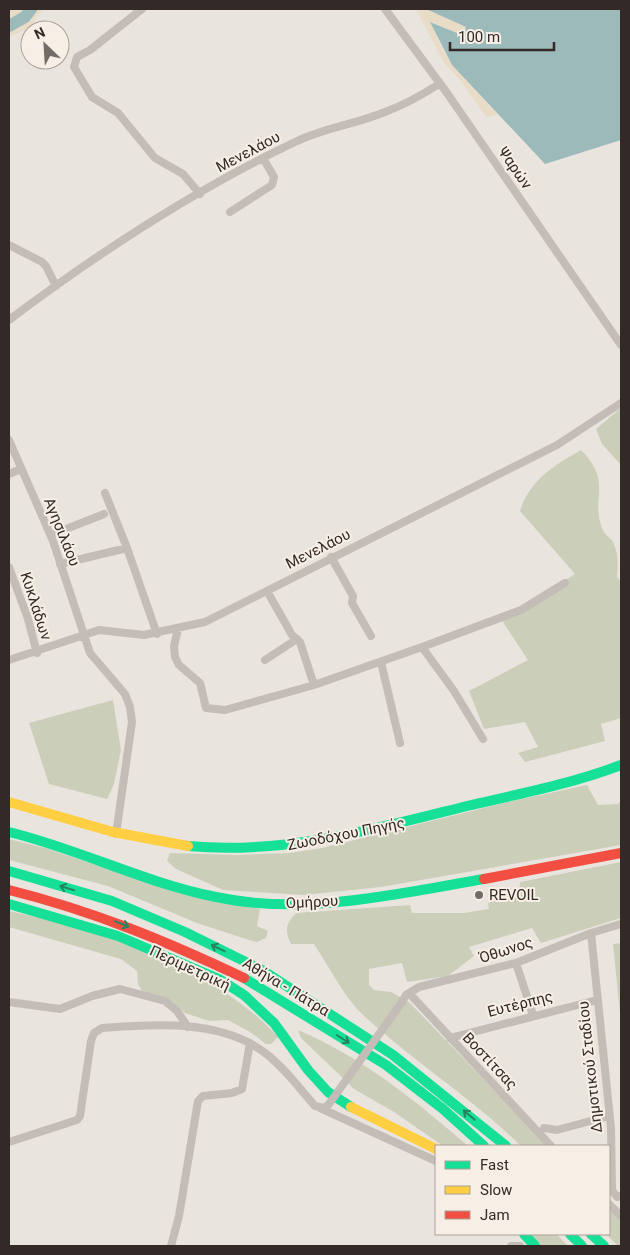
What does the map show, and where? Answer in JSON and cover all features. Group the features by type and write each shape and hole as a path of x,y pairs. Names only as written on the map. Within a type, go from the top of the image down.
{"main road":[{"name":"Ζωοδόχου Πηγής","path":"9,802 116,834 179,846 207,848 280,847 309,844 368,832 462,807 575,782 621,765"},
{"name":"Ομήρου","path":"9,832 43,840 215,897 283,904 323,903 413,891 621,853"},
{"name":"Αθήνα - Πάτρα","path":"9,871 112,901 185,932 262,970 393,1055 505,1145"},
{"name":"Αθήνα - Πάτρα","path":"9,890 62,903 107,918 176,946 255,983 386,1065 443,1109 483,1145"},
{"name":"Περιμετρική","path":"9,904 52,915 118,936 219,979 244,995 263,1012 283,1034 308,1070 328,1092 356,1110 435,1149"},
{"path":"525,1235 535,1246"},
{"path":"571,1235 582,1246"},
{"path":"593,1235 604,1246"}],"street":[{"path":"142,9 90,50 77,57 74,67 92,97 118,113 155,158 183,174 200,194"},
{"name":"Ψαρών","path":"385,9 621,345"},
{"name":"Μενελάου","path":"9,320 122,240 263,158 297,141 353,121 383,113 412,101 439,84"},
{"path":"230,212 272,185 274,177 263,158"},
{"path":"11,246 46,266 56,286"},
{"name":"Μενελάου","path":"9,660 37,653 91,632 104,630 134,635 157,634 204,622 557,445 621,403"},
{"name":"Αγησιλάου","path":"9,440 51,535 92,656 122,690 130,708 132,722 116,834"},
{"path":"9,474 21,469"},
{"path":"105,493 127,548 157,634"},
{"path":"51,535 104,514"},
{"path":"60,564 127,548"},
{"path":"331,557 353,596 352,603 371,636"},
{"name":"Κυκλάδων","path":"9,567 28,619 37,653"},
{"path":"178,629 174,649 175,658 179,665 200,683 206,708 225,710 314,685 422,647 521,610 565,583"},
{"path":"267,591 292,635 300,642 314,685"},
{"path":"266,660 297,639"},
{"path":"422,647 454,691 483,739"},
{"path":"381,662 400,743"},
{"name":"Όθωνος","path":"409,993 427,985 516,963 592,933 621,924"},
{"name":"Δημοτικού Σταδίου","path":"592,933 609,1116 612,1190 619,1197"},
{"path":"516,963 533,1015"},
{"path":"9,1002 60,1009 92,996 120,989 165,1001 178,1011 188,1027"},
{"path":"320,1108 329,1104 409,993"},
{"name":"Βοστίτσας","path":"409,993 551,1145"},
{"name":"Ευτέρπης","path":"450,1038 597,1000"},
{"path":"9,1142 77,1120 80,1116 91,1041 94,1033 102,1028 188,1027 219,1031 250,1043 272,1058 315,1106 435,1161"},
{"path":"171,1246 179,1216 198,1101 203,1096 232,1093 242,1089 250,1043"},
{"path":"544,1128 557,1130 609,1116"},
{"path":"610,1205 621,1216"},
{"path":"511,1246 520,1246"}],"green space":[{"path":"621,408 621,465 602,444 596,429"},
{"path":"581,450 591,462 596,472 599,482 599,519 604,532 615,546 617,555 617,577 621,582 621,718 601,724 605,741 525,762 518,753 538,747 525,722 484,729 469,691 528,660 499,616 533,601 575,574 520,511 524,500 536,482 552,468"},
{"path":"113,700 121,750 114,784 107,799 49,784 29,723"},
{"path":"587,785 598,805 618,804 621,801 621,845 381,887 304,895 223,890 176,869 167,861 170,853 237,855 290,853 322,848 508,802"},
{"path":"9,839 45,848 165,888 260,909 257,926 268,931 266,938 257,942 249,940 197,923 108,886 9,860"},
{"path":"621,862 621,918 541,943 532,928 469,947 474,956 448,976 407,982 402,963 369,969 369,985 374,990 391,992 409,1002 547,1145 520,1145 483,1112 383,1033 356,1008 343,991 314,944 291,944 287,928 296,913 410,905 412,913 464,913 489,909 488,903 519,892 520,882"},
{"path":"9,911 79,929 154,955 223,991 253,1013 278,1037 271,1044 266,1044 250,1032 228,1020 209,1021 185,1013 172,1002 142,991 138,984 137,971 121,959 9,927"},
{"path":"621,943 621,1024 613,944"},
{"path":"298,1030 344,1053 388,1081 467,1145 442,1145 394,1112 354,1089 301,1038"},
{"path":"610,1209 621,1220 621,1246 618,1246 607,1235 610,1235"},
{"path":"530,1235 557,1235 568,1246 541,1246"}],"sand":[{"path":"9,9 43,9 35,20 20,20 20,32 9,37"},
{"path":"416,9 426,9 466,27 462,35 431,22 441,47 452,65 498,115 486,117 460,80 444,63"}],"water":[{"path":"426,9 621,9 621,140 545,164 452,65 430,22 462,35 466,27"}],"waterway":[{"path":"9,26 25,17 31,9"}],"traffic: fast":[{"path":"188,846 259,847 329,838 545,788 621,765"},
{"path":"9,832 61,847 138,875 190,891 249,902 317,904 350,901 484,879"},
{"path":"9,871 112,901 185,932 262,970 393,1055 505,1145"},
{"path":"9,904 118,936 219,979 244,995 274,1023 308,1070 328,1092 351,1107"},
{"path":"244,978 386,1065 443,1109 483,1145"},
{"path":"525,1235 535,1246"},
{"path":"571,1235 582,1246"},
{"path":"592,1235 604,1246"}],"traffic: slow":[{"path":"9,802 113,832 188,846"},
{"path":"351,1107 435,1149"}],"traffic: jam":[{"path":"484,879 621,853"},
{"path":"9,890 100,917 244,978"}],"place":[{"name":"REVOIL","path":"479,895"}]}
